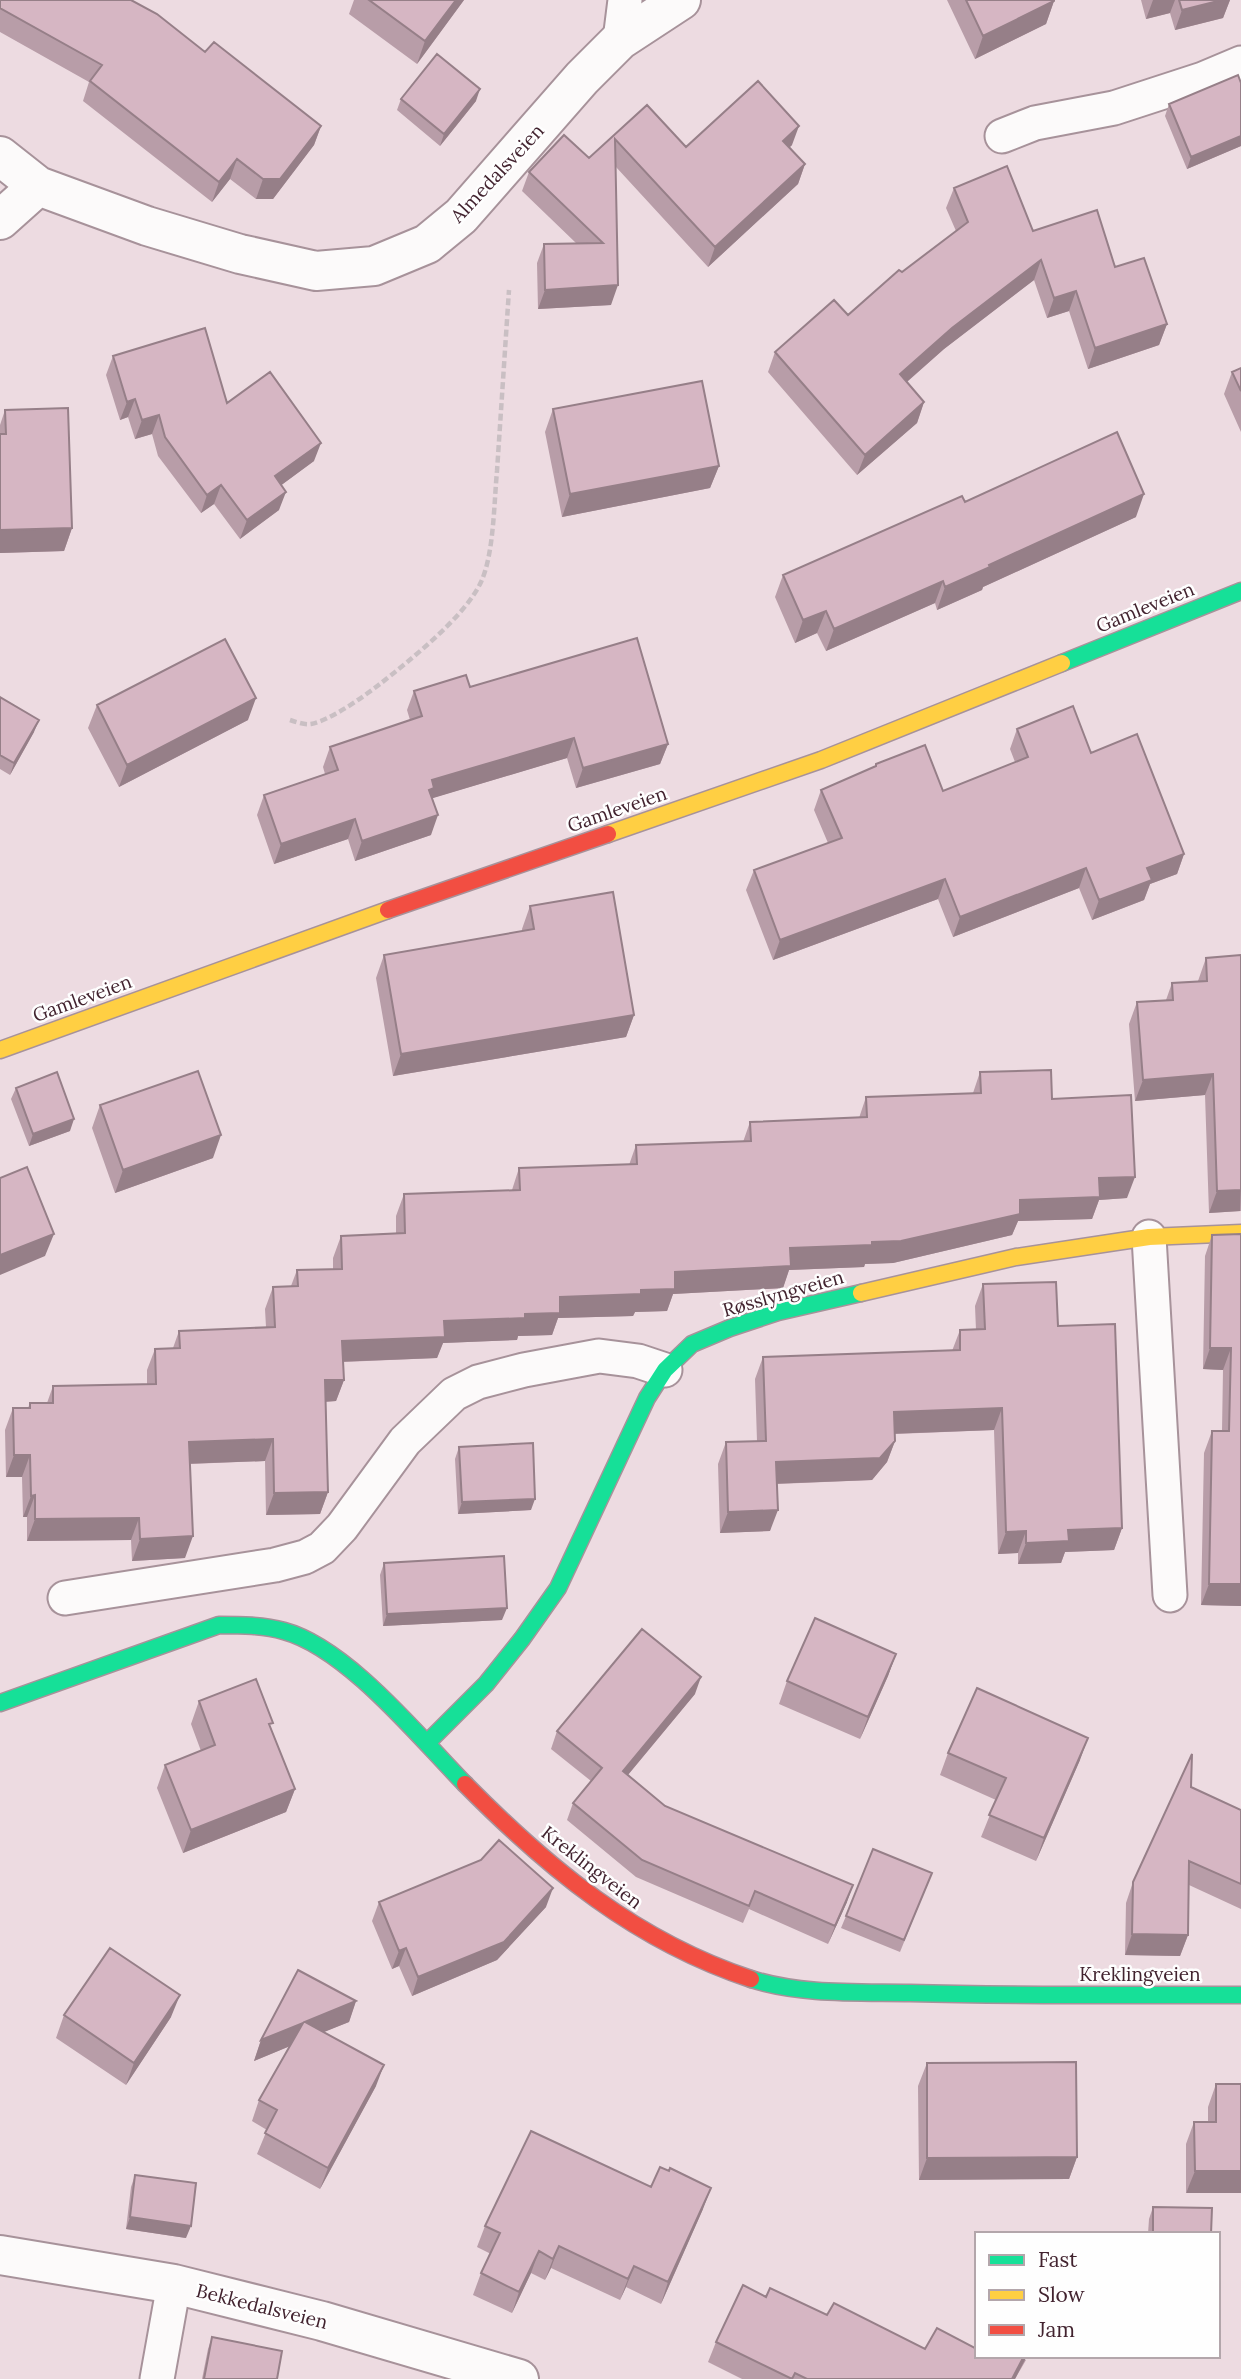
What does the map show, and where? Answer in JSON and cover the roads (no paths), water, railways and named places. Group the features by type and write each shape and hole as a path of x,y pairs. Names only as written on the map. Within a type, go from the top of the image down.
{"street":[{"name":"Almedalsveien","path":"0,156 38,186 147,226 240,254 316,271 374,266 427,244 461,216 582,78 620,40 681,0"},
{"path":"0,220 38,186"},
{"name":"Gamleveien","path":"0,1050 327,931 821,760 1241,590"},
{"name":"Røsslyngveien","path":"427,1743 486,1684 558,1588 632,1427 665,1370 692,1344 778,1312 1016,1257 1149,1237 1241,1233"},
{"name":"Kreklingveien","path":"0,1703 219,1625 252,1625 285,1631 320,1647 360,1677 483,1802 548,1863 613,1913 662,1942 717,1968 764,1983 821,1992 1241,1995"},
{"name":"Bekkedalsveien","path":"0,2255 174,2284 322,2321 519,2379"}],"lane":[{"path":"620,40 625,0"},
{"path":"1002,136 1035,123 1114,108 1241,64"},
{"path":"1149,1237 1170,1595"},
{"path":"65,1598 275,1565 304,1557 322,1548 342,1527 405,1441 454,1394 478,1382 599,1356 638,1362 665,1370"},
{"path":"157,2379 174,2284"}]}
